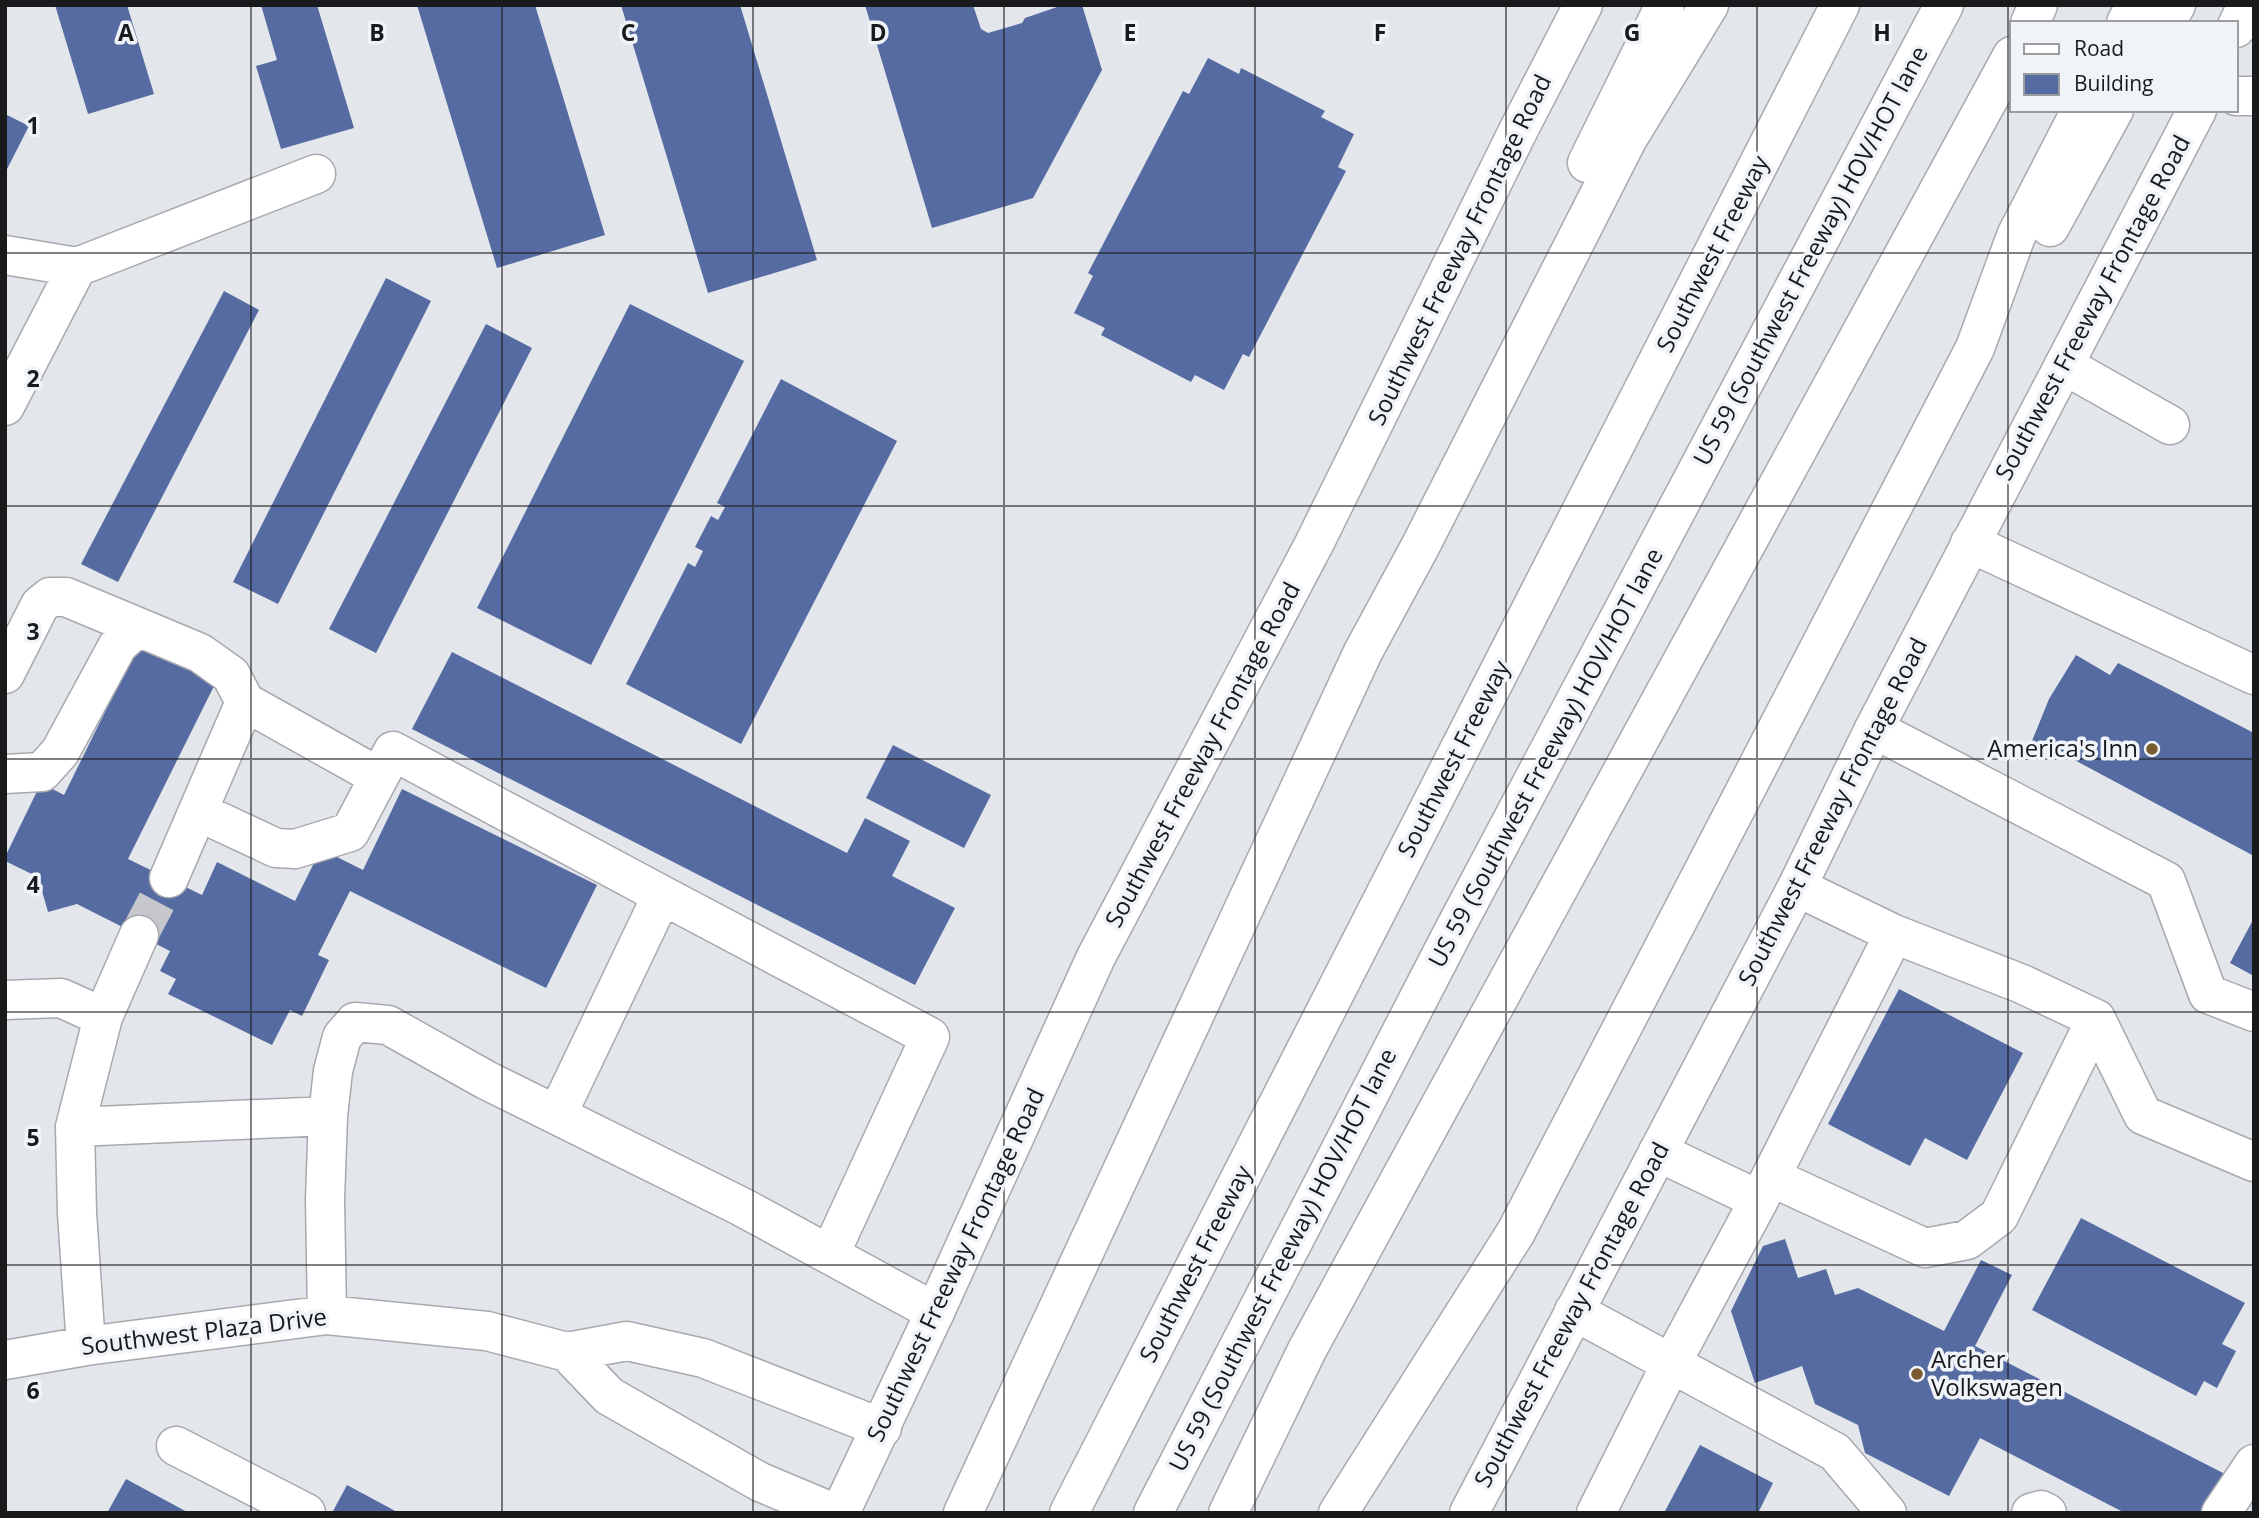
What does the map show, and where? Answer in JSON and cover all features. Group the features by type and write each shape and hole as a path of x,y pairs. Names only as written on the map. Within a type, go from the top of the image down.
{"main road":[{"name":"Southwest Freeway Frontage Road","path":"840,1513 882,1428 1096,957 1314,544 1583,5"},
{"path":"1363,652 1402,537 1665,5"},
{"path":"963,1513 1363,652 1422,545 1628,138 1709,5"},
{"name":"Southwest Freeway","path":"1069,1513 1840,5"},
{"name":"US 59 (Southwest Freeway) HOV/HOT lane","path":"1153,1513 1460,919 1944,5"},
{"path":"2031,21 2038,5"},
{"path":"2127,21 2135,5"},
{"path":"2166,21 2176,5"},
{"path":"2238,24 2247,5"},
{"path":"1228,1513 1307,1350 2010,60"},
{"path":"1979,338 2017,236 2080,112"},
{"path":"1338,1513 1516,1232 1979,338 2041,243 2113,112"},
{"name":"Southwest Freeway Frontage Road","path":"1469,1513 1797,887 1874,729 2196,112"},
{"path":"5,255 77,267 316,174"},
{"path":"5,406 77,267"},
{"path":"2064,365 2170,425"},
{"path":"1970,543 2254,675"},
{"path":"5,674 40,605 50,597 66,597 200,653 231,675 246,702 379,777"},
{"path":"5,774 42,772 60,752 118,645 138,627"},
{"path":"169,878 246,702"},
{"path":"1874,729 2166,881 2208,993 2254,1012"},
{"path":"199,812 276,848 295,849 350,832 393,751 930,1037 830,1254"},
{"path":"1797,887 1894,934 2022,984 2096,1019 2143,1115 2254,1162"},
{"path":"557,1115 662,895"},
{"path":"1596,1513 1894,934"},
{"path":"86,1346 77,1213 75,1127 103,1017 139,935"},
{"path":"5,1000 61,998 103,1017"},
{"path":"1657,1152 1765,1188 1925,1248 1968,1240 1999,1216 2096,1019"},
{"path":"327,1315 325,1199 328,1116 333,1071 342,1037 355,1022 388,1026 557,1115 742,1207 935,1311"},
{"path":"75,1127 328,1116"},
{"path":"2213,1145 2254,1132"},
{"path":"1574,1311 1835,1452 1887,1513"},
{"name":"Southwest Plaza Drive","path":"5,1360 86,1346 327,1315 486,1331 567,1352 627,1341 703,1358 882,1428"},
{"path":"567,1352 609,1396 760,1482 834,1513"},
{"path":"176,1446 306,1513"},
{"path":"2221,1513 2254,1464"},
{"path":"2031,1513 2041,1510 2047,1513"},
{"path":"2247,1513 2254,1511"}],"building":[{"path":"55,5 127,5 154,94 88,114"},
{"path":"261,5 317,5 354,128 281,149 256,66 277,60"},
{"path":"417,5 535,5 605,235 497,268"},
{"path":"621,5 740,5 817,260 708,293"},
{"path":"865,5 973,5 981,29 988,33 1022,23 1025,18 1063,5 1082,5 1102,70 1033,198 932,228"},
{"path":"1208,58 1239,74 1241,68 1325,111 1321,117 1354,134 1338,167 1346,171 1249,357 1243,354 1224,390 1195,375 1191,382 1101,335 1105,328 1074,313 1093,276 1088,273 1183,91 1189,94"},
{"path":"5,114 29,126 5,173"},
{"path":"386,278 431,301 278,604 233,582"},
{"path":"224,291 259,310 118,582 81,564"},
{"path":"630,304 744,361 591,665 477,608"},
{"path":"486,324 532,348 376,653 329,629"},
{"path":"781,379 897,441 741,744 626,684 688,563 695,567 703,551 695,547 711,516 718,520 725,507 717,503"},
{"path":"138,645 216,682 128,859 202,895 217,862 295,901 321,849 363,870 402,789 597,885 546,988 350,891 318,955 329,960 302,1016 290,1010 272,1045 168,994 176,979 160,971 170,951 77,904 48,912 38,877 5,861 5,857 41,783 64,795"},
{"path":"452,652 847,853 865,818 910,841 892,876 955,908 915,985 412,729"},
{"name":"America's Inn","path":"2076,655 2110,675 2118,663 2254,733 2254,856 2067,756 2032,741 2049,699"},
{"path":"893,745 991,795 964,848 866,798"},
{"path":"2254,918 2254,976 2230,963"},
{"path":"1899,989 2023,1053 1967,1160 1925,1138 1910,1166 1828,1124"},
{"path":"2081,1218 2245,1303 2222,1344 2236,1351 2217,1388 2204,1381 2196,1396 2032,1310"},
{"name":"Archer Volkswagen","path":"1785,1239 1798,1278 1826,1269 1835,1295 1858,1288 1944,1331 1981,1260 2012,1275 1975,1346 2225,1474 2205,1513 2125,1513 1980,1438 1949,1496 1865,1453 1858,1425 1815,1404 1802,1366 1755,1383 1731,1311 1763,1246"},
{"path":"1700,1445 1773,1483 1758,1513 1664,1513"},
{"path":"126,1479 189,1513 107,1513"},
{"path":"347,1485 399,1513 332,1513"}],"tunnel":[{"path":"139,935 169,878"}],"place":[{"name":"America's Inn","path":"2152,749"},
{"name":"Archer Volkswagen","path":"1917,1374"}]}
